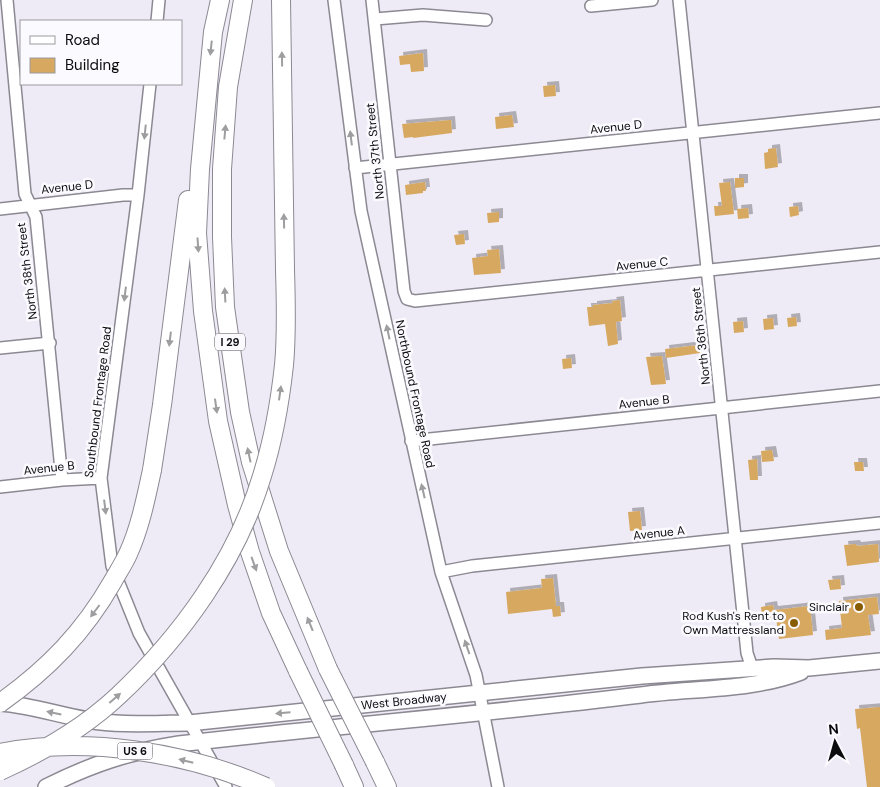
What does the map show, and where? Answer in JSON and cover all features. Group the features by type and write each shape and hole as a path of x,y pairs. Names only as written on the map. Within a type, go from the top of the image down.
{"highway":[{"name":"I 29","path":"220,0 213,32 204,119 197,233 203,311 218,421 228,470 250,552 272,613 354,787"},
{"name":"I 29","path":"243,0 228,87 222,169 225,307 240,412 251,462 279,551 328,670 387,787"},
{"path":"0,771 41,750 74,729 117,697 163,650 214,581 239,536 262,477 276,420 284,364 285,270 281,0"},
{"path":"0,703 24,687 64,650 99,606 128,555 144,508 152,470 194,147 204,119"},
{"name":"US 6","path":"0,754 55,747 96,747 142,751 185,760 266,787"}],"main road":[{"name":"West Broadway","path":"0,703 16,704 89,720 131,724 189,723 600,680 752,668 809,668 880,661"},
{"name":"West Broadway","path":"46,787 107,760 143,749 200,741 483,713 746,684 783,678 809,668"}],"street":[{"name":"North 38th Street","path":"7,0 25,194 36,217 50,343 62,480"},
{"path":"157,20 159,0"},
{"name":"Northbound Frontage Road","path":"334,0 361,211 441,572 476,675 498,787"},
{"name":"North 37th Street","path":"372,0 389,166 404,291 407,299"},
{"path":"591,6 652,0"},
{"name":"North 36th Street","path":"679,0 745,630 752,668"},
{"path":"375,19 423,15 486,20"},
{"name":"Southbound Frontage Road","path":"150,85 138,195 101,478 112,566 139,633 226,787"},
{"name":"Avenue D","path":"355,168 389,166 880,113"},
{"name":"Avenue D","path":"0,209 138,195"},
{"name":"Avenue C","path":"407,299 415,301 880,252"},
{"path":"0,348 50,343"},
{"name":"Avenue B","path":"411,441 880,391"},
{"name":"Avenue B","path":"0,487 101,478"},
{"name":"Avenue A","path":"441,572 472,566 880,523"}],"building":[{"path":"423,53 424,71 411,72 410,64 400,65 399,56"},
{"path":"555,85 556,96 544,97 543,86"},
{"path":"512,115 514,127 496,129 495,117"},
{"path":"451,120 452,133 404,138 402,124"},
{"path":"776,148 778,167 765,169 764,153 768,152 768,149"},
{"path":"735,178 744,178 744,187 735,188"},
{"path":"425,182 426,191 406,195 405,185"},
{"path":"730,182 734,214 715,216 714,206 722,206 719,183"},
{"path":"798,206 799,215 790,217 789,207"},
{"path":"748,208 749,218 738,219 737,209"},
{"path":"499,212 499,222 488,223 487,213"},
{"path":"464,234 465,244 456,245 454,235"},
{"path":"499,249 501,273 474,275 472,258 488,256 487,250"},
{"path":"620,300 622,321 616,322 618,344 608,346 605,324 589,326 587,307"},
{"path":"796,317 797,326 788,327 787,318"},
{"path":"773,318 774,329 764,330 763,319"},
{"path":"743,321 744,332 734,333 733,322"},
{"path":"699,345 700,353 666,358 665,349"},
{"path":"662,356 666,384 651,385 646,357"},
{"path":"571,358 572,368 563,369 562,359"},
{"path":"772,450 774,461 762,462 761,451"},
{"path":"757,459 758,480 750,480 748,460"},
{"path":"854,462 863,462 864,471 855,471"},
{"path":"640,511 642,530 630,531 628,512"},
{"path":"856,544 857,546 878,544 879,562 847,566 844,545"},
{"path":"553,578 556,606 560,606 561,616 553,617 552,609 508,614 506,592 542,588 541,579"},
{"path":"840,579 841,589 830,590 828,580"},
{"path":"877,597 879,614 868,615 871,635 826,640 825,630 842,628 839,601"},
{"name":"Rod Kush's Rent to Own Mattressland","path":"773,605 774,610 810,606 813,635 779,639 776,618 762,620 761,607"},
{"path":"880,707 880,787 867,787 860,728 857,729 855,709"}],"place":[{"name":"Sinclair","path":"859,607"},
{"name":"Rod Kush's Rent to Own Mattressland","path":"794,623"}]}
